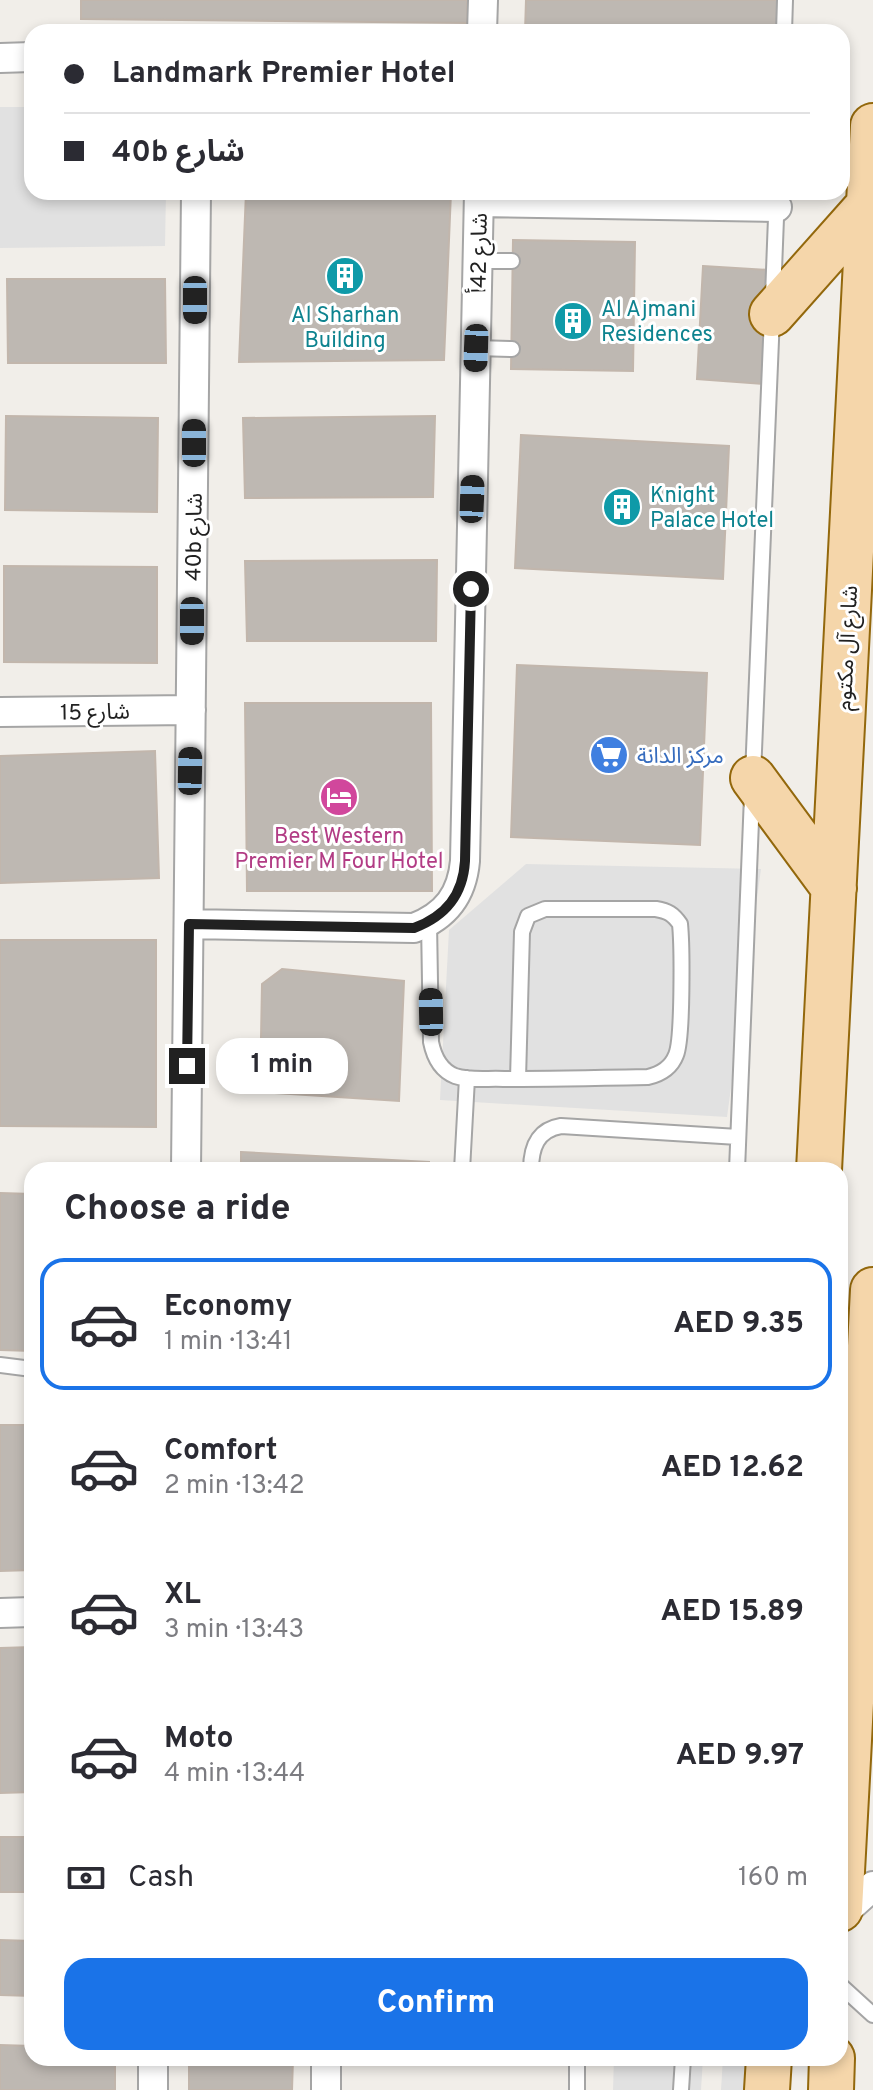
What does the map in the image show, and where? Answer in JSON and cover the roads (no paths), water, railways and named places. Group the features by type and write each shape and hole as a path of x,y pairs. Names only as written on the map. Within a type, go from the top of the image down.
{"main road":[{"name":"شارع آل مكتوم","path":"819,1162 873,126"},
{"path":"772,314 868,206"},
{"path":"753,778 834,888"},
{"path":"848,1701 850,1584 873,1290"},
{"path":"767,2090 768,2066"},
{"path":"831,2090 832,2066"}],"street":[{"path":"482,24 483,0"},
{"path":"0,58 24,57"},
{"name":"40b شارع","path":"186,1162 196,200"},
{"name":"شارع 42أ","path":"429,922 454,899 464,875 479,200"},
{"name":"شارع 15","path":"0,712 191,710"},
{"path":"189,924 397,929 414,928 429,922"},
{"path":"0,1613 24,1612"},
{"path":"848,1762 865,1793 873,1801"},
{"path":"848,1909 873,1886"},
{"path":"153,2066 153,2090"},
{"path":"326,2066 326,2090"}],"lane":[{"path":"784,24 785,0"},
{"path":"737,1162 777,200"},
{"path":"478,261 512,261"},
{"path":"476,348 512,349"},
{"path":"429,922 431,1042 434,1056 442,1068 453,1075 518,1079 648,1077 670,1067 679,1044 680,924 674,915 656,909 545,909 528,916 522,932 518,1079"},
{"path":"462,1162 467,1078"},
{"path":"532,1162 537,1139 552,1128 561,1126 738,1137"},
{"path":"0,1365 24,1368"},
{"path":"848,1992 873,2015"},
{"path":"577,2066 577,2090"},
{"path":"681,2090 682,2066"}],"place":[{"name":"Al Sharhan Building","path":"345,276"},
{"name":"Al Ajmani Residences","path":"573,321"},
{"name":"Knight Palace Hotel","path":"622,507"},
{"name":"مركز الدانة","path":"609,755"},
{"name":"Best Western Premier M Four Hotel","path":"339,797"}]}
